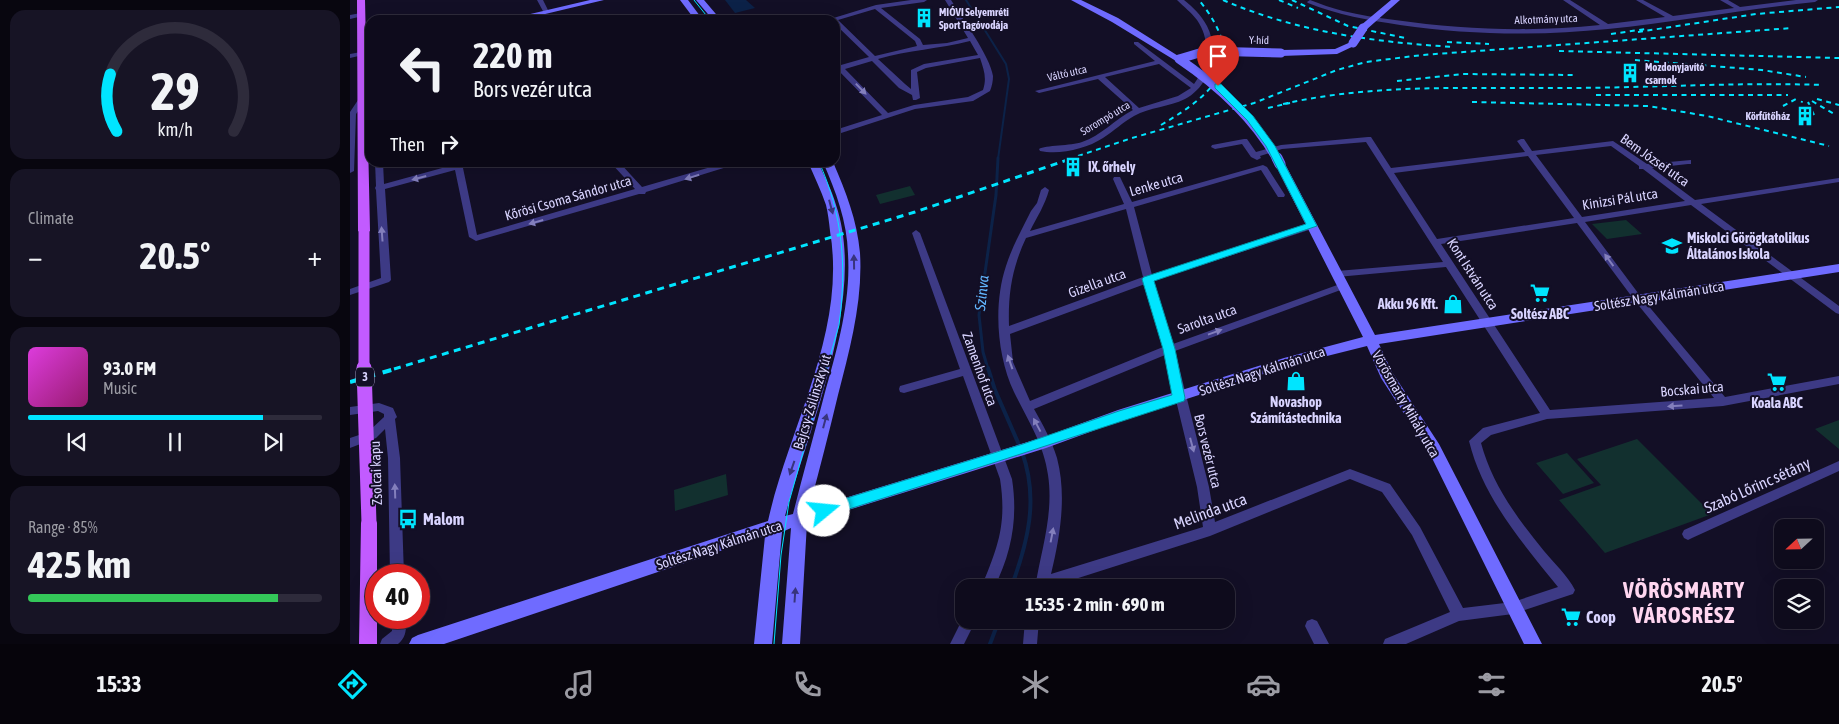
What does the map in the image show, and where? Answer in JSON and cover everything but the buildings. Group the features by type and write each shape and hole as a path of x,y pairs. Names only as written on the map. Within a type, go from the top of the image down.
{"main road":[{"name":"3","path":"361,0 365,42"},
{"name":"3","path":"365,53 362,66 365,89"},
{"name":"Zsolcai kapu","path":"365,164 364,357 369,523 368,644"}],"street":[{"path":"540,0 546,12"},
{"path":"532,15 599,0"},
{"path":"684,0 695,15"},
{"path":"700,0 714,15"},
{"path":"840,18 876,7 924,0"},
{"path":"840,131 919,106 978,96 986,91 989,83 989,74 982,56 948,0"},
{"path":"1075,0 1115,20 1179,59"},
{"path":"1091,0 1115,20"},
{"path":"1136,42 1195,88 1204,74 1209,53 1209,39 1203,25 1180,0"},
{"path":"1372,19 1396,0"},
{"path":"1566,0 1608,27"},
{"path":"1639,0 1671,18"},
{"path":"1723,0 1737,8"},
{"name":"Alkotmány utca","path":"1310,2 1330,11 1372,19 1441,29 1497,31 1608,27 1783,1 1815,0"},
{"path":"876,7 918,40 921,46"},
{"path":"350,17 361,14"},
{"name":"Y-híd","path":"1179,59 1206,51 1280,53 1341,50 1353,43 1372,19"},
{"path":"840,26 902,86 915,94"},
{"path":"840,66 921,46 947,45 971,38"},
{"path":"350,56 365,49"},
{"path":"919,106 912,75 917,69 982,56"},
{"name":"Vörösmarty Mihály utca","path":"1179,59 1218,86 1238,105 1262,133 1337,274 1386,374 1434,448 1513,608 1533,644"},
{"name":"Váltó utca","path":"1039,91 1160,62"},
{"path":"840,68 886,116"},
{"name":"Váltó utca","path":"1100,77 1138,111"},
{"name":"Sorompó utca","path":"1043,149 1059,150 1089,143 1138,111 1182,97 1195,88"},
{"path":"350,171 352,114 365,98"},
{"name":"Kont István utca","path":"1254,155 1281,147 1368,139 1547,415"},
{"path":"1215,147 1244,141 1281,195"},
{"path":"1521,141 1638,299 1723,402"},
{"name":"Bem József utca","path":"1389,171 1613,144 1642,168 1839,311"},
{"path":"1642,168 1688,162"},
{"path":"350,292 386,280 379,167"},
{"path":"379,188 459,167"},
{"name":"Kőrösi Csoma Sándor utca","path":"459,167 473,237 476,238 642,192 723,167"},
{"path":"619,167 642,192"},
{"name":"Bajcsy-Zsilinszky út","path":"763,644 775,526 826,358 838,291 838,238 832,209 815,167"},
{"name":"Bajcsy-Zsilinszky út","path":"791,644 799,519 844,347 853,292 854,254 850,223 842,194 830,167"},
{"name":"Lenke utca","path":"1024,236 1263,167"},
{"name":"Bors vezér utca","path":"1117,179 1129,205 1169,349 1179,398 1206,504 1210,530"},
{"name":"Kinizsi Pál utca","path":"1436,242 1839,180"},
{"path":"1042,579 1053,529 1056,485 1006,351 1005,305 1009,268 1035,211 1041,204 1044,190"},
{"name":"Gizella utca","path":"1006,331 1148,279 1312,226"},
{"name":"Zamenhof utca","path":"916,233 966,371 1005,455 1010,514 1002,553 990,579"},
{"path":"1337,274 1450,264"},
{"name":"Soltész Nagy Kálmán utca","path":"418,644 775,526 1041,444 1123,414 1179,398 1289,361 1369,340 1839,268"},
{"name":"Sarolta utca","path":"1028,407 1169,349 1343,286"},
{"path":"904,389 966,371"},
{"name":"Bocskai utca","path":"1513,608 1568,590 1499,499 1478,460 1476,441 1486,431 1547,415 1723,402 1839,380"},
{"path":"350,411 379,407 389,411 391,417 372,435 350,443"},
{"name":"Zsolcai kapu","path":"391,417 397,564"},
{"name":"Szabó Lőrinc sétány","path":"1688,534 1839,466"},
{"name":"Melinda utca","path":"1059,579 1210,530 1350,474 1386,488 1416,531 1459,615"},
{"path":"1390,644 1459,615 1513,608"},
{"path":"1312,626 1322,644"},
{"path":"388,644 399,634 399,629"},
{"path":"957,644 964,629"},
{"path":"1030,644 1031,629"}],"green space":[{"path":"910,186 915,195 880,204 876,195"},
{"path":"1626,220 1642,234 1607,239 1592,224"},
{"path":"1839,420 1839,449 1815,429"},
{"path":"1637,439 1712,514 1605,553 1559,500 1601,485 1577,459"},
{"path":"1567,453 1594,483 1563,494 1536,463"},
{"path":"726,474 728,495 675,511 674,490"}],"water":[{"path":"725,0 746,0 755,8 735,13"}],"waterway":[{"name":"Szinva","path":"966,0 1006,64 1009,79 998,159"},
{"name":"Szinva","path":"988,369 983,352 979,315 996,195 998,158"},
{"name":"Szinva","path":"988,368 995,390 1020,447"},
{"name":"Szinva","path":"1014,579 1022,554 1029,520 1030,487 1022,452"},
{"name":"Szinva","path":"990,644 996,629"}],"tram line":[{"path":"694,0 706,15"},
{"path":"774,644 781,555 789,502 839,325 843,283 841,242 833,202 821,167"}],"railway":[{"path":"1161,125 1198,100 1211,87 1220,73 1224,57 1222,40 1214,21 1199,0"},
{"path":"1223,0 1279,20 1336,34 1454,47"},
{"path":"1279,0 1298,8"},
{"path":"1292,0 1348,26 1405,38"},
{"path":"1638,32 1756,14 1839,7"},
{"path":"1069,159 1132,138 1254,103 1337,70 1366,62 1422,55 1792,28"},
{"path":"1611,34 1646,29"},
{"path":"1447,42 1489,44"},
{"path":"1559,51 1839,58"},
{"path":"1635,60 1762,70 1806,77"},
{"path":"1397,81 1463,74 1575,75"},
{"path":"1283,104 1318,97 1387,90 1758,84 1823,85"},
{"path":"1596,95 1788,95"},
{"path":"1783,106 1796,99"},
{"path":"1817,99 1839,105"},
{"path":"1800,112 1802,101"},
{"path":"1812,101 1836,115"},
{"path":"1472,102 1648,106 1707,116 1829,146"},
{"path":"1808,102 1814,115"},
{"path":"1268,108 1290,103"},
{"path":"394,369 915,212 1073,158"},
{"path":"350,382 398,368"}],"place":[{"name":"MIÓVI Selyemréti Sport Tagóvodája","path":"924,18"},
{"name":"Mozdonyjavító csarnok","path":"1630,73"},
{"name":"Körfűtőház","path":"1805,116"},
{"name":"IX. őrhely","path":"1073,167"},
{"name":"Miskolci Görögkatolikus Általános Iskola","path":"1672,246"},
{"name":"Soltész ABC","path":"1540,293"},
{"name":"Akku 96 Kft.","path":"1453,304"},
{"name":"Novashop Számítástechnika","path":"1296,381"},
{"name":"Koala ABC","path":"1777,382"},
{"name":"Malom","path":"408,519"},
{"name":"Coop","path":"1571,617"}],"district":[{"name":"VÖRÖSMARTY VÁROSRÉSZ","path":"1684,602"}],"route":[{"path":"824,511 1046,442 1123,414 1179,398 1169,349 1148,279 1312,226 1271,146 1250,118 1218,86"}]}
